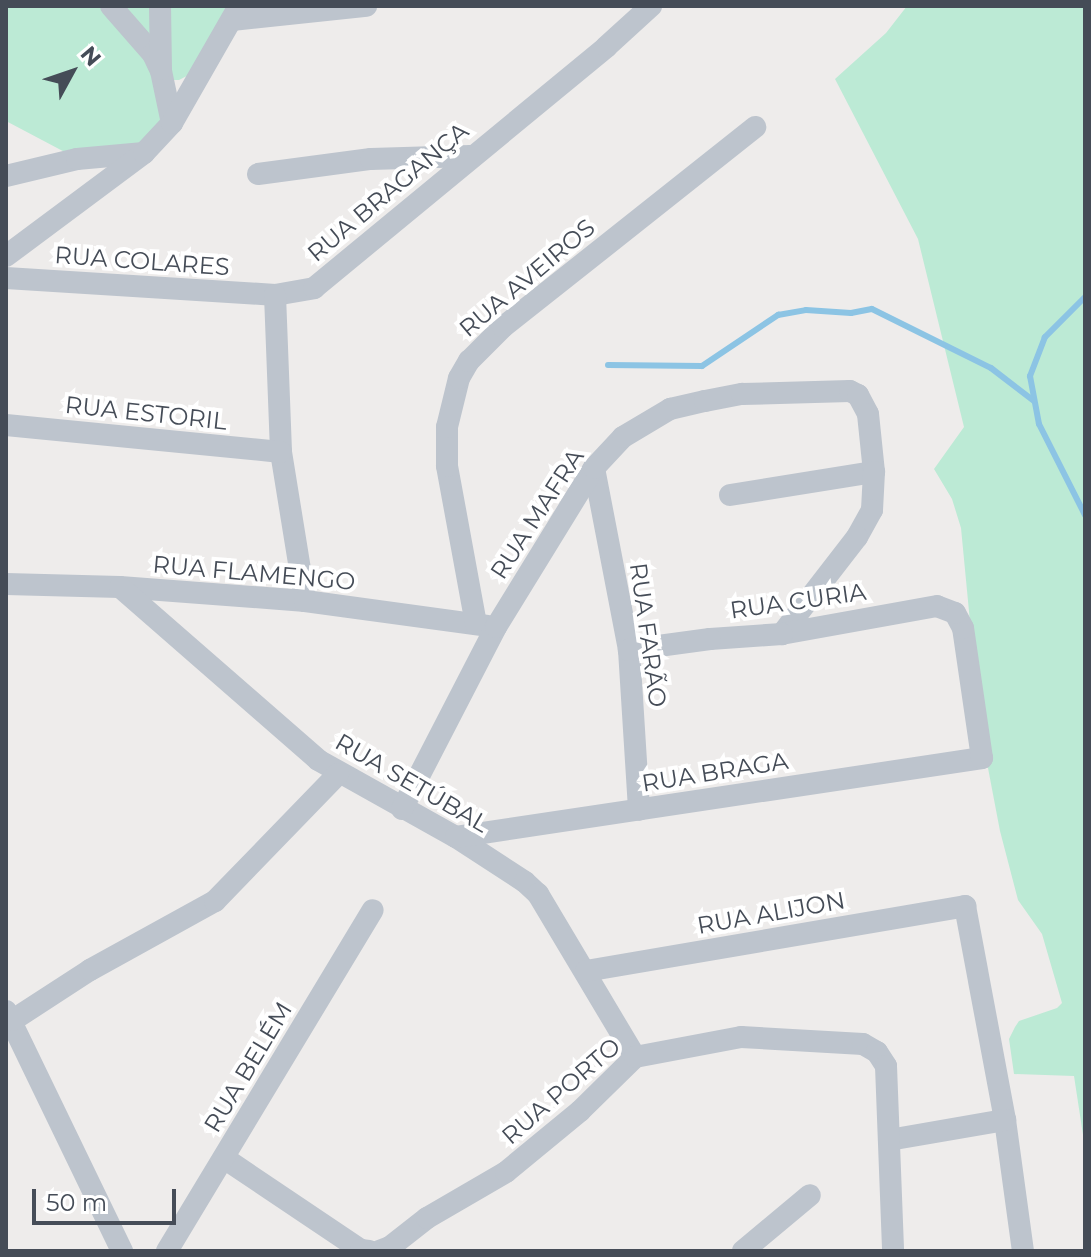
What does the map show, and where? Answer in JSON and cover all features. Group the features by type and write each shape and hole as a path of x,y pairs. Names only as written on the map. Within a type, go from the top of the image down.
{"street":[{"path":"111,6 157,62"},
{"path":"145,6 172,123"},
{"path":"157,62 160,6"},
{"path":"6,256 144,153 172,123 235,13 366,6"},
{"name":"RUA BRAGANÇA","path":"275,295 301,293 331,276 651,6"},
{"name":"RUA AVEIROS","path":"486,626 447,466 447,427 459,378 469,361 503,327 755,127"},
{"path":"6,176 77,159 144,153"},
{"path":"258,174 371,159 470,156"},
{"name":"RUA COLARES","path":"6,278 275,295"},
{"path":"275,295 281,452 305,601"},
{"name":"RUA MAFRA","path":"486,626 594,468 623,437 670,409 742,394 836,389 858,395 868,414 874,472"},
{"name":"RUA ESTORIL","path":"6,425 281,452"},
{"name":"RUA FARÃO","path":"594,468 629,650 639,810"},
{"path":"730,495 874,472 872,510 857,537 782,634"},
{"name":"RUA FLAMENGO","path":"6,584 120,587 305,601 486,626"},
{"name":"RUA SETÚBAL","path":"120,587 338,774 456,837 525,882 538,894 635,1057"},
{"name":"RUA CURIA","path":"629,650 710,639 782,634 937,606 955,613 963,628 982,758"},
{"path":"402,809 486,626"},
{"name":"RUA BRAGA","path":"456,837 982,758"},
{"path":"122,1251 10,1015 215,901 338,774"},
{"name":"RUA ALIJON","path":"586,971 965,906 1005,1120"},
{"name":"RUA BELÉM","path":"167,1251 373,910"},
{"name":"RUA PORTO","path":"379,1251 390,1247 427,1218 506,1172 580,1111 635,1057 741,1037 863,1044 877,1052 886,1066 889,1140"},
{"path":"893,1251 889,1140 1005,1120 1023,1251"},
{"path":"224,1158 348,1242 369,1251"},
{"path":"743,1251 810,1195"}],"green space":[{"path":"6,6 249,6 210,64 179,80 168,80 168,116 141,144 76,158 6,121"},
{"path":"907,6 1085,6 1085,1148 1074,1076 1014,1074 1009,1039 1019,1021 1057,1008 1062,1003 1042,934 1018,900 1000,831 980,726 961,528 952,499 934,469 964,427 918,239 835,79 886,33"}],"waterway":[{"path":"1085,297 1045,337 1030,376 1039,424 1085,515"},
{"path":"608,365 702,366 778,315 806,310 851,313 872,309 991,368 1034,401"}]}
